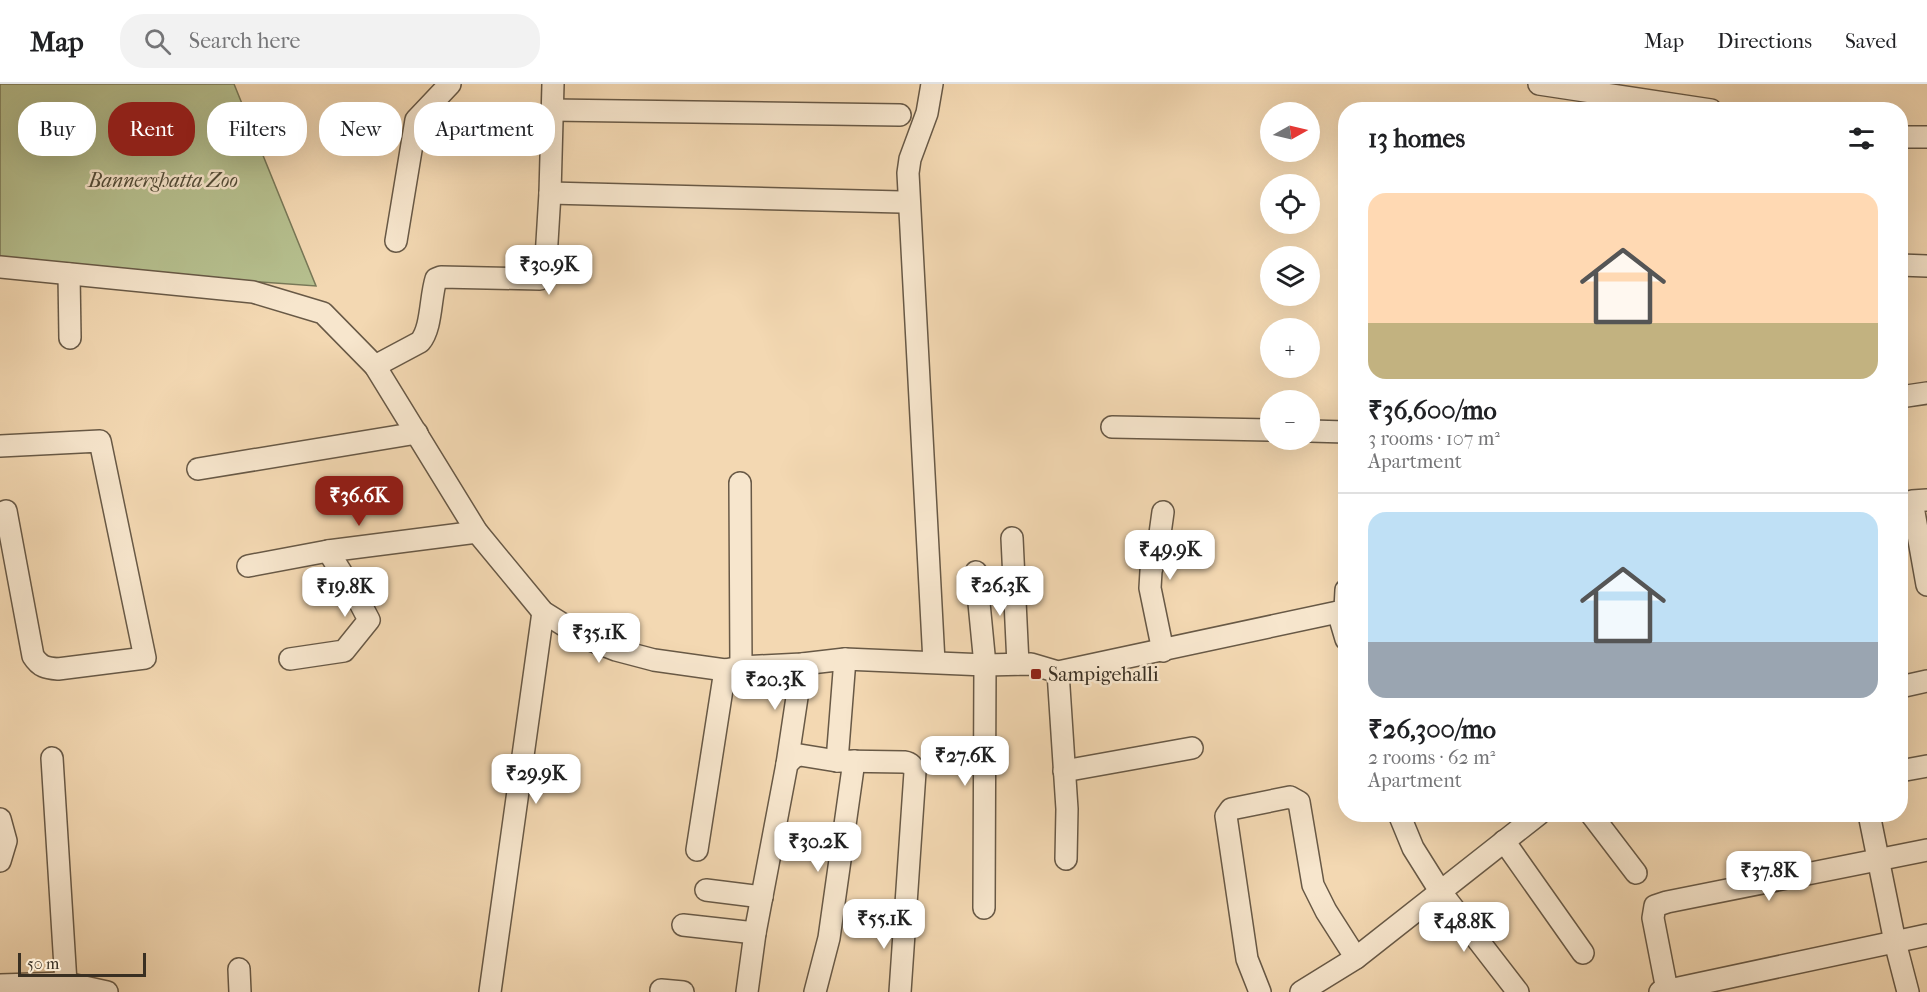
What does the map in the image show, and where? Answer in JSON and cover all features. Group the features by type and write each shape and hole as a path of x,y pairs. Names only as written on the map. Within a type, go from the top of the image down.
{"street":[{"path":"396,241 416,120 450,84"},
{"path":"552,102 553,84"},
{"path":"932,84 927,113 910,159 908,173 934,662"},
{"path":"1539,84 1637,91 1680,102"},
{"path":"555,110 900,115"},
{"path":"1908,137 1927,137"},
{"path":"375,366 420,342 425,336 436,279 441,277 540,279 545,275 551,156"},
{"path":"550,193 901,202"},
{"path":"1908,265 1927,266"},
{"path":"0,267 253,292 323,313 375,366 477,531 543,612 583,637 616,650 654,660 733,669 845,659 985,665 1031,664 1058,672 1338,611"},
{"path":"69,274 70,338"},
{"path":"1908,396 1927,393"},
{"path":"1112,427 1260,430"},
{"path":"1320,431 1338,432"},
{"path":"198,469 417,433"},
{"path":"0,446 100,441 145,658 58,669 45,668 38,663 33,656 6,511"},
{"path":"697,850 733,669 740,483"},
{"path":"1927,500 1912,501 1927,585"},
{"path":"1163,512 1158,548 1151,571 1150,588 1163,651"},
{"path":"248,566 328,551 477,531"},
{"path":"1012,538 1018,664"},
{"path":"290,659 344,651 369,620 328,551"},
{"path":"976,572 985,665 984,909"},
{"path":"490,992 543,612"},
{"path":"815,992 829,938 845,761 845,659"},
{"path":"747,992 755,933 787,764 802,664"},
{"path":"1058,672 1067,809 1066,858"},
{"path":"1908,685 1927,681"},
{"path":"1064,771 1192,748"},
{"path":"787,764 800,755 845,761 910,763 915,772 900,992"},
{"path":"52,758 66,983"},
{"path":"1908,770 1927,766"},
{"path":"1260,992 1247,959 1226,816 1231,809 1290,797 1299,802 1313,885 1356,958"},
{"path":"0,819 6,841 0,861"},
{"path":"1402,822 1413,848 1440,891 1518,992"},
{"path":"1301,992 1356,958 1529,822"},
{"path":"1596,822 1636,873"},
{"path":"1871,822 1895,942 1908,992"},
{"path":"1504,841 1583,953"},
{"path":"1927,850 1667,902 1655,906 1653,918 1664,991 1927,935"},
{"path":"706,890 762,897"},
{"path":"683,925 755,933"},
{"path":"239,969 240,992"},
{"path":"0,985 66,983 107,992"},
{"path":"661,990 683,992"}],"green space":[{"name":"Bannerghatta Zoo","path":"0,84 234,84 241,102 207,102 207,156 263,156 316,286 91,270 0,257"}],"place":[{"name":"Sampigehalli","path":"1036,674"}]}
